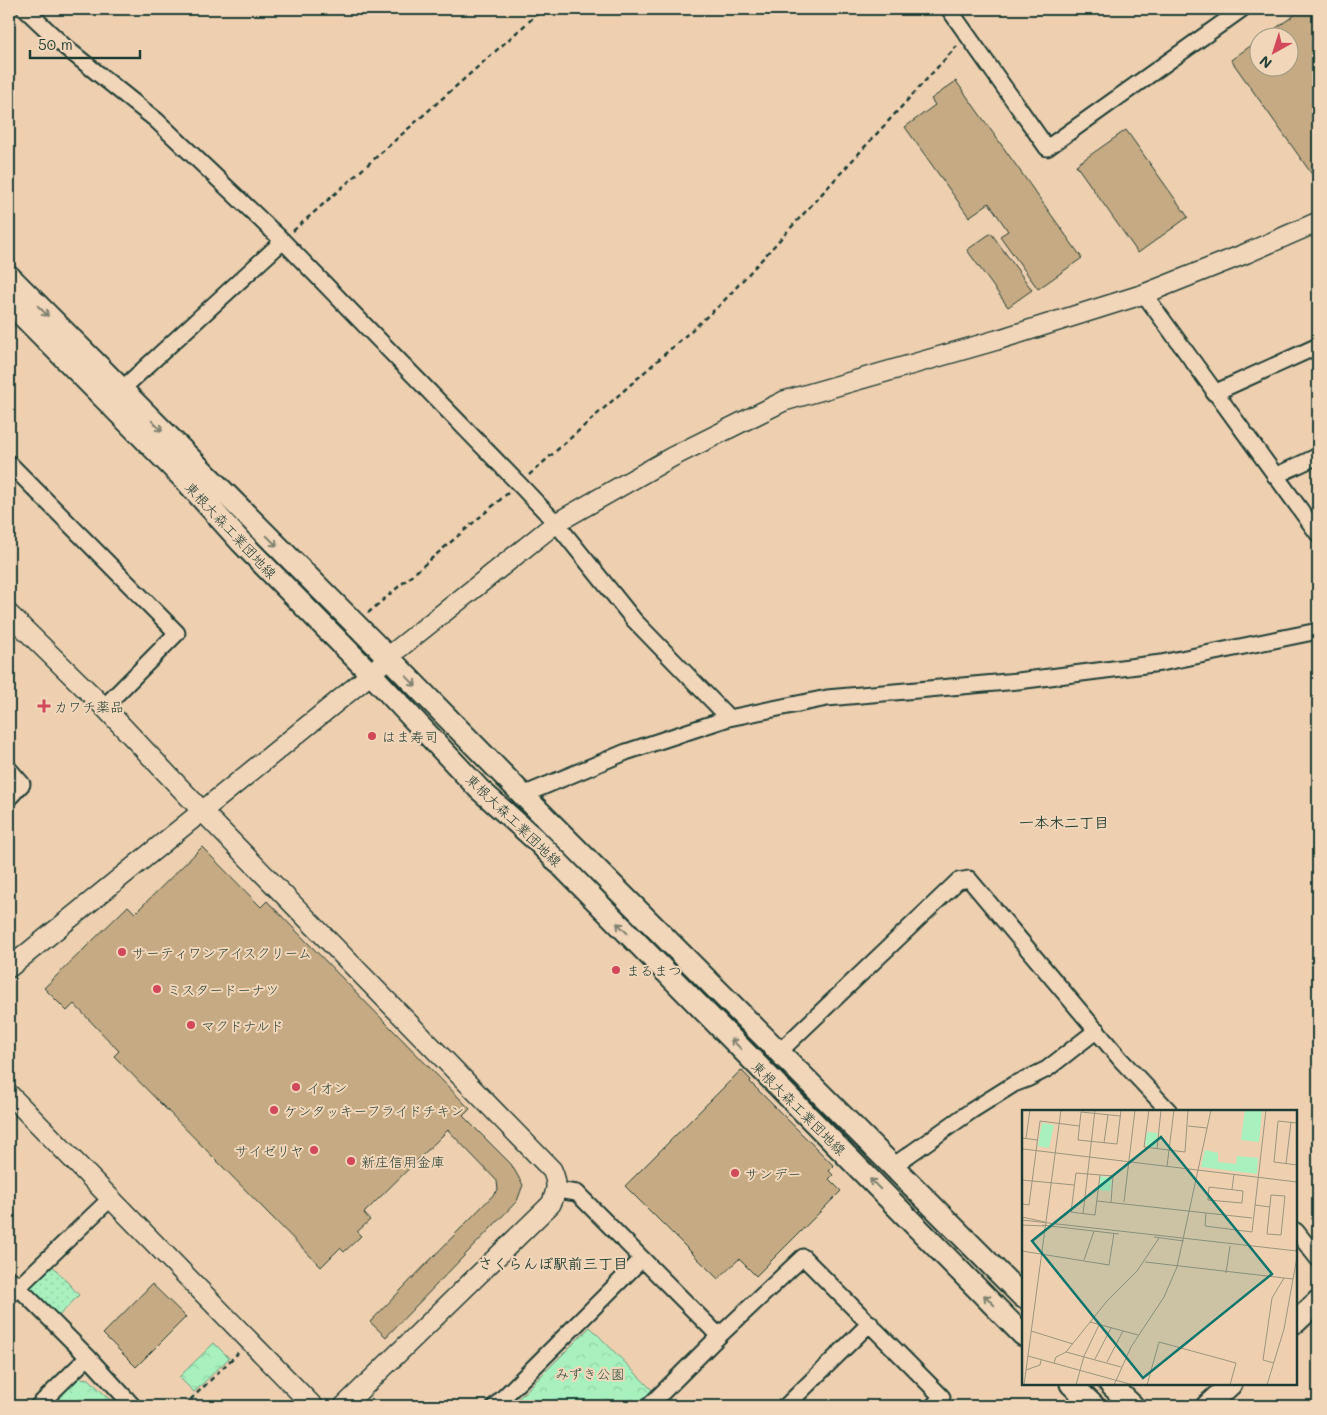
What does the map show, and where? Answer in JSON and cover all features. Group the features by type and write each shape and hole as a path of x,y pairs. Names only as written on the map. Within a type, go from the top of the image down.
{"main road":[{"name":"東根大森工業団地線","path":"9,276 1022,1296"},
{"name":"東根大森工業団地線","path":"9,302 187,482 241,542 371,674 479,789 537,841 1022,1334"},
{"path":"1297,1321 1318,1301"},
{"path":"1073,1385 1094,1406"},
{"path":"1111,1385 1133,1406"},
{"path":"1207,1406 1230,1385"}],"street":[{"path":"25,9 65,47 156,120 283,240 556,523 634,620 729,718"},
{"path":"949,9 1047,148 1242,9"},
{"path":"9,968 203,812 371,674 388,657 556,523 672,457 784,400 998,340 1144,294 1247,254 1318,222"},
{"path":"121,390 283,240"},
{"path":"1144,294 1318,534"},
{"path":"1214,393 1318,346"},
{"path":"1275,476 1318,456"},
{"path":"9,463 177,633 104,708"},
{"path":"9,614 104,708 552,1170 556,1179 557,1190 551,1204 344,1406"},
{"path":"523,795 626,752 729,718 827,698 1008,682 1161,663 1318,631"},
{"path":"9,769 22,784 9,798"},
{"path":"779,1052 958,881 968,879 1121,1060 1168,1110"},
{"path":"893,1166 971,1111 1014,1084 1047,1069 1097,1030"},
{"path":"9,1094 313,1406"},
{"path":"557,1190 578,1193 719,1336"},
{"path":"110,1199 12,1287 88,1357 133,1406"},
{"path":"1297,1232 1318,1260"},
{"path":"648,1406 803,1257 942,1397 933,1406"},
{"path":"495,1406 642,1259"},
{"path":"786,1406 870,1323"},
{"path":"38,1406 88,1357"}],"path":[{"path":"283,240 543,9"},
{"path":"355,624 519,484 721,304 968,35"},
{"path":"184,1406 238,1353"}],"green space":[{"path":"47,1260 79,1295 53,1322 18,1287"},
{"name":"みずき公園","path":"590,1327 655,1393 641,1406 511,1406"},
{"path":"214,1343 229,1358 194,1392 179,1377"},
{"path":"79,1378 89,1379 116,1406 50,1406"}],"building":[{"path":"1303,9 1311,9 1318,19 1318,179 1316,180 1231,60 1250,46 1250,78 1300,78 1300,28 1276,28"},
{"path":"956,81 1082,258 1038,289 1000,236 1008,231 989,203 969,217 905,127 935,105 931,99"},
{"path":"1126,130 1188,217 1138,253 1076,165"},
{"path":"991,233 1032,290 1008,307 967,250"},
{"name":"イオン","path":"202,847 261,907 267,901 470,1109 463,1116 511,1164 523,1185 517,1201 386,1337 370,1322 498,1190 497,1181 448,1130 364,1213 370,1220 357,1232 361,1236 344,1252 340,1248 321,1267 114,1056 119,1051 74,1004 67,1011 44,988 128,906 135,913"},
{"name":"サンデー","path":"741,1070 751,1080 750,1082 834,1166 829,1171 833,1175 829,1179 841,1191 756,1276 739,1259 718,1279 625,1186"},
{"path":"152,1284 186,1317 136,1367 103,1334"}],"place":[{"name":"カワチ薬品","path":"44,706"},
{"name":"はま寿司","path":"372,736"},
{"name":"サーティワンアイスクリーム","path":"122,952"},
{"name":"まるまつ","path":"616,970"},
{"name":"ミスタードーナツ","path":"157,989"},
{"name":"マクドナルド","path":"191,1025"},
{"name":"イオン","path":"296,1087"},
{"name":"ケンタッキーフライドチキン","path":"274,1110"},
{"name":"サイゼリヤ","path":"314,1150"},
{"name":"新庄信用金庫","path":"351,1161"},
{"name":"サンデー","path":"735,1173"}],"district":[{"name":"一本木二丁目","path":"1064,822"},
{"name":"さくらんぼ駅前三丁目","path":"553,1263"}]}
